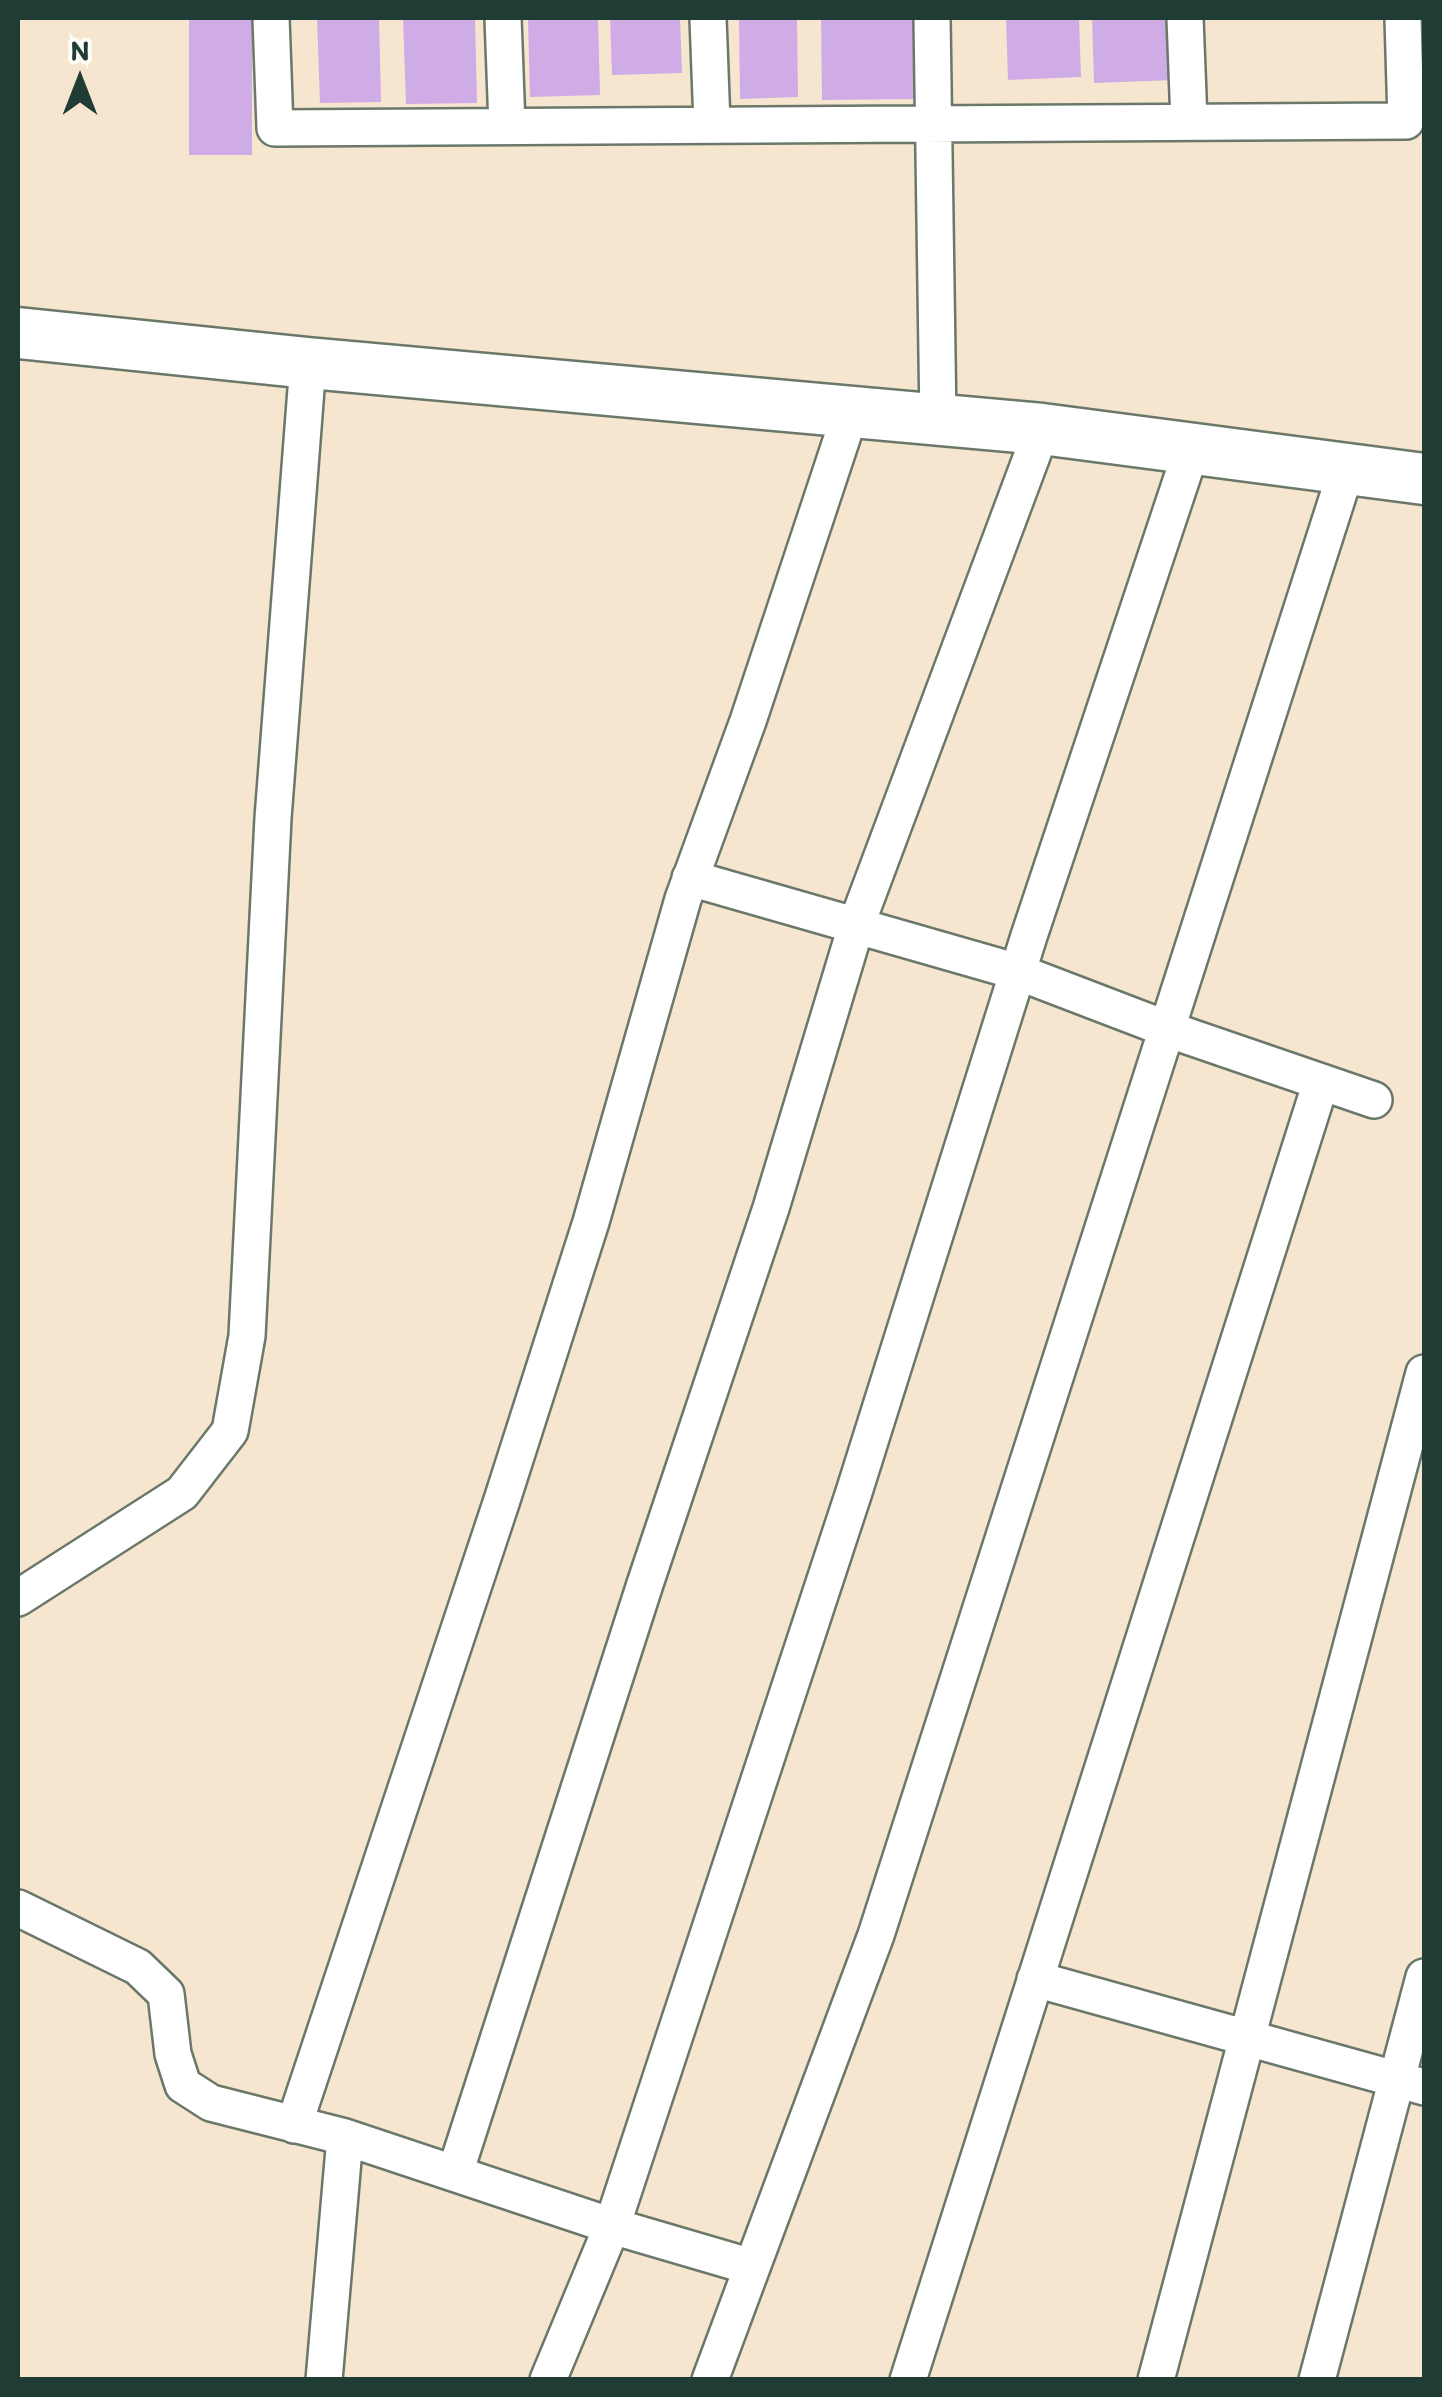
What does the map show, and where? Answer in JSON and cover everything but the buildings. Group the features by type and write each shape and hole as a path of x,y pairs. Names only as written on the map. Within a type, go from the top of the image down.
{"main road":[{"path":"18,333 1042,429 1424,480"}],"street":[{"path":"271,18 275,128 1406,121 1402,18"},
{"path":"503,18 506,126"},
{"path":"708,18 712,124"},
{"path":"932,18 938,422"},
{"path":"1185,18 1190,122"},
{"path":"18,1598 182,1493 230,1431 247,1336 273,818 308,363"},
{"path":"294,2125 550,1352 690,878 748,721 850,414"},
{"path":"456,2173 644,1584 770,1208 856,923 1042,429"},
{"path":"548,2380 612,2226 1192,448"},
{"path":"710,2380 876,1935 1346,472"},
{"path":"690,878 1018,972 1167,1029 1374,1100"},
{"path":"908,2380 1321,1082"},
{"path":"1156,2380 1424,1373"},
{"path":"18,1908 138,1967 166,1994 173,2054 183,2084 211,2103 345,2137 612,2226 752,2267"},
{"path":"1317,2380 1412,2084 1424,1978"},
{"path":"1035,1979 1412,2084"},
{"path":"324,2380 345,2137"}]}
